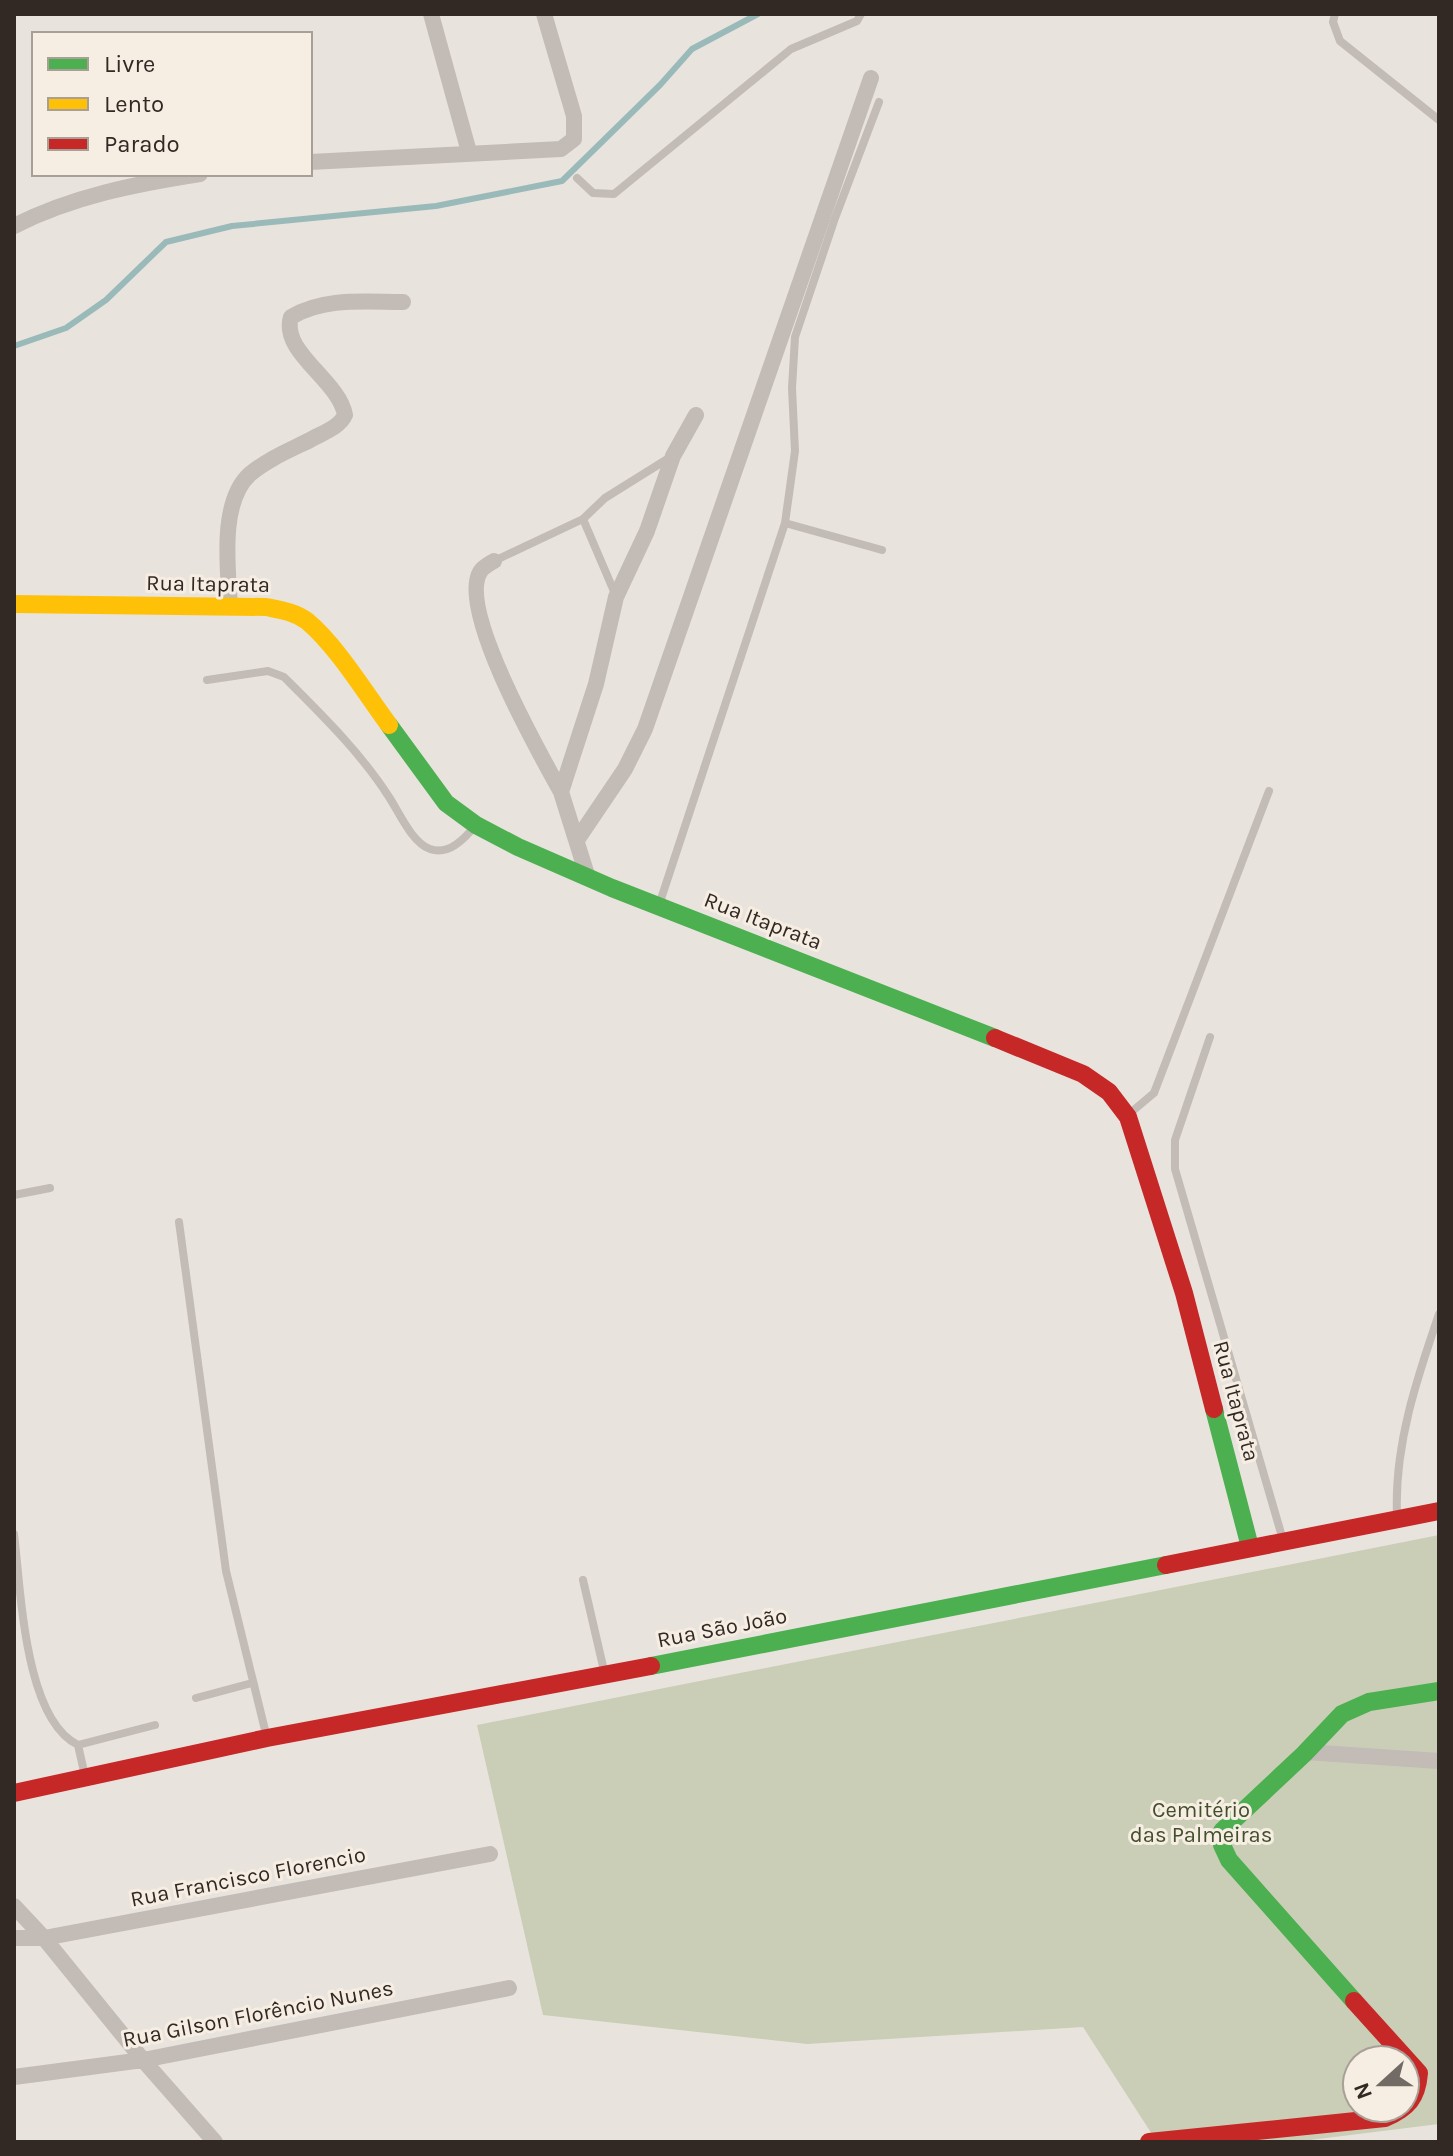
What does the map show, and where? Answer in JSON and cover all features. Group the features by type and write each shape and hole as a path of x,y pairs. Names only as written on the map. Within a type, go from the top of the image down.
{"street":[{"path":"431,14 469,152"},
{"path":"312,162 561,149 574,139 574,116 544,14"},
{"path":"577,840 625,769 645,729 871,78"},
{"path":"14,226 77,200 188,176"},
{"path":"230,607 227,559 230,517 236,495 247,476 267,461 336,427 345,415 339,397 292,341 288,327 291,317 303,310 339,301 403,302"},
{"path":"561,792 593,698 616,597 647,531 673,456 696,415"},
{"path":"494,561 482,568 478,575 483,627 514,705 561,792 588,878"},
{"name":"Rua Itaprata","path":"14,604 266,607 289,611 307,621 341,659 446,803 476,825 588,878 1072,1068 1112,1092 1128,1114 1184,1293 1250,1547"},
{"name":"Rua São João","path":"14,1793 267,1738 606,1676 1439,1511"},
{"path":"1149,2142 1385,2118 1407,2109 1418,2094 1419,2073 1229,1860 1222,1845 1222,1831 1306,1752 1337,1716 1358,1705 1439,1691"},
{"path":"1306,1752 1439,1761"},
{"name":"Rua Francisco Florencio","path":"14,1938 44,1938 490,1854"},
{"path":"14,1906 215,2142"},
{"name":"Rua Gilson Florêncio Nunes","path":"14,2077 143,2060 509,1988"}],"lane":[{"path":"577,178 593,193 614,194 791,49 857,21 861,14"},
{"path":"1335,14 1333,22 1340,41 1439,120"},
{"path":"659,906 785,523 795,451 792,377 795,337 879,102"},
{"path":"494,561 583,519 605,498 673,456"},
{"path":"583,519 616,597"},
{"path":"785,523 882,550"},
{"path":"207,680 268,671 284,677 370,770 419,842 431,850 447,850 464,840 476,825"},
{"path":"1128,1114 1154,1093 1269,791"},
{"path":"1210,1037 1175,1140 1175,1169 1284,1541"},
{"path":"14,1195 50,1188"},
{"path":"179,1222 226,1571 267,1738"},
{"path":"1398,1520 1396,1491 1412,1391 1439,1314"},
{"path":"14,1534 33,1675 51,1721 60,1734 78,1745 86,1778"},
{"path":"583,1580 606,1676"},
{"path":"196,1698 252,1683"},
{"path":"78,1745 155,1725"}],"green space":[{"name":"Cemitério das Palmeiras","path":"1439,1535 1439,2124 1294,2142 1157,2142 1083,2027 807,2044 543,2015 477,1725"}],"waterway":[{"path":"14,346 66,328 106,300 166,242 232,226 436,206 562,181 660,85 692,49 758,14"}],"traffic: fast":[{"path":"389,725 446,803 476,825 518,847 612,888 995,1038"},
{"path":"1214,1409 1250,1547"},
{"path":"651,1666 1166,1565"},
{"path":"1354,2001 1229,1860 1222,1845 1222,1831 1342,1714 1369,1702 1439,1691"}],"traffic: slow":[{"path":"14,604 266,607 298,615 329,643 389,725"}],"traffic: jam":[{"path":"995,1038 1083,1074 1109,1092 1128,1117 1184,1293 1214,1409"},
{"path":"1166,1565 1439,1511"},
{"path":"14,1793 267,1738 651,1666"},
{"path":"1149,2142 1385,2118 1400,2110 1413,2096 1419,2073 1354,2001"}]}
